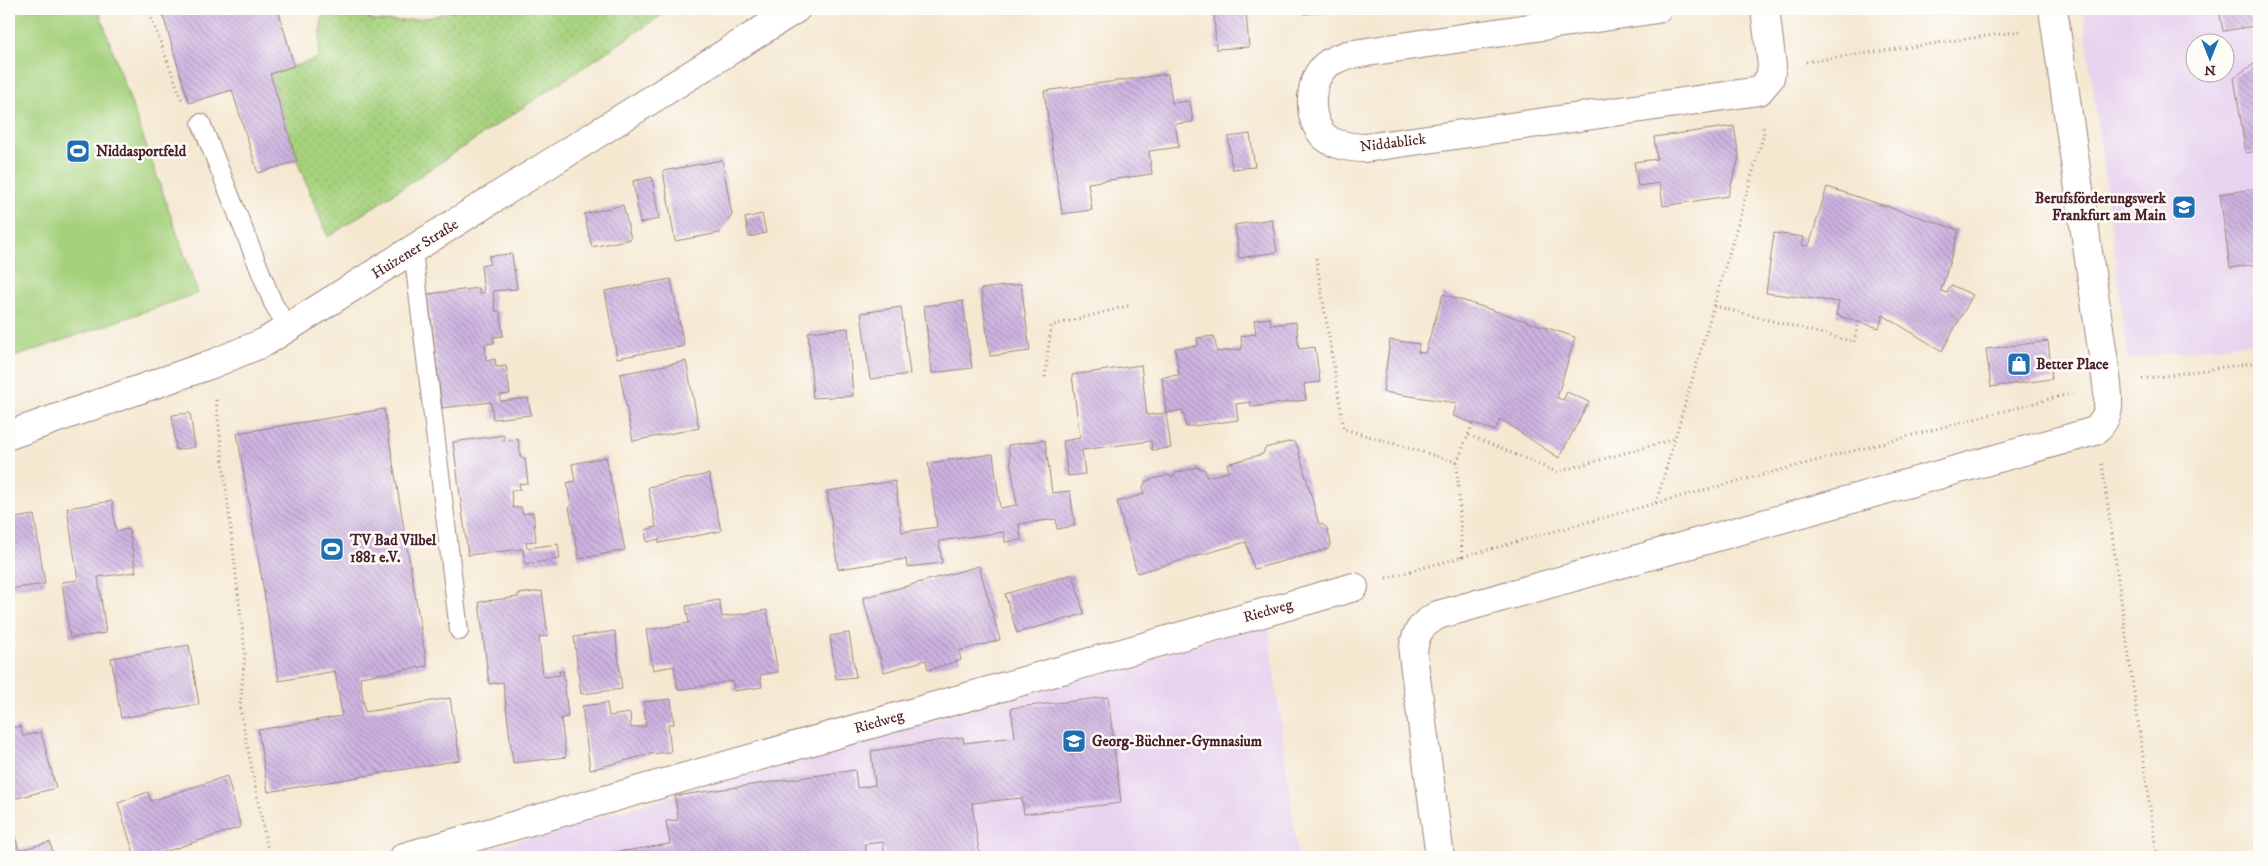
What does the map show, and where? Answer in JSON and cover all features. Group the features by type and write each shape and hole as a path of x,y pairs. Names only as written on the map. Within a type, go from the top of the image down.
{"street":[{"name":"Huizener Straße","path":"9,435 212,364 265,342 796,9"},
{"name":"Niddablick","path":"1657,9 1348,54 1327,64 1316,78 1312,96 1315,119 1322,134 1348,148 1365,148 1759,91"},
{"path":"1759,91 1770,78 1772,66 1765,9"},
{"path":"1440,857 1413,655 1417,631 1427,621 1438,615 2095,431 2105,421 2109,406 2107,384 2055,17"},
{"name":"Riedweg","path":"404,857 1354,587"}],"lane":[{"path":"201,122 273,303 288,328"},
{"path":"413,250 459,631"}],"path":[{"path":"148,9 179,96 187,111 201,122"},
{"path":"1772,66 2055,17"},
{"path":"1656,503 1764,134 1759,91"},
{"path":"1316,258 1344,429 1457,462"},
{"path":"1045,376 1051,326 1131,305"},
{"path":"1714,306 1854,342 1858,322"},
{"path":"1354,587 1656,503 2107,384 2259,362"},
{"path":"212,364 244,653 240,708 268,857"},
{"path":"1462,557 1457,462 1473,423"},
{"path":"2095,431 2105,479 2157,857"},
{"path":"1469,435 1557,472 1675,439"}],"shaded area":[{"name":"Berufsförderungswerk Frankfurt am Main","path":"2083,9 2259,9 2259,341 2128,359"},
{"name":"Georg-Büchner-Gymnasium","path":"1268,624 1298,857 461,857"}],"green space":[{"name":"Niddasportfeld","path":"9,9 98,9 198,293 9,359"},
{"path":"323,9 349,9 375,21 400,21 431,17 459,9 671,9 328,237 297,161 270,74 318,58"}],"building":[{"path":"161,9 290,9 279,12 294,66 270,74 297,161 258,173 232,90 189,103"},
{"path":"1303,9 1336,9 1336,10 1304,14"},
{"path":"2219,9 2259,9 2259,55 2255,26 2223,31"},
{"path":"1246,12 1249,47 1216,49 1214,14"},
{"path":"2259,61 2259,151 2246,153 2235,82 2236,76"},
{"path":"1168,74 1172,103 1190,101 1193,122 1175,124 1179,147 1149,151 1152,174 1088,183 1092,210 1062,214 1044,91"},
{"path":"1734,126 1739,157 1728,196 1663,206 1660,183 1638,186 1634,162 1657,159 1654,137"},
{"path":"1250,134 1255,167 1232,169 1228,137"},
{"path":"722,160 732,215 720,233 675,241 663,171"},
{"path":"652,177 659,219 640,223 633,181"},
{"path":"1827,187 1959,230 1941,291 1947,293 1951,285 1973,295 1942,351 1883,315 1879,328 1836,315 1839,302 1766,293 1774,233 1804,237 1802,245 1809,246"},
{"path":"2259,188 2259,264 2230,268 2220,194"},
{"path":"623,205 631,239 592,247 584,214"},
{"path":"762,214 766,233 749,237 745,218"},
{"path":"1272,219 1277,252 1239,258 1235,225"},
{"path":"512,254 517,289 493,291 495,311 500,311 503,336 493,337 494,343 485,344 486,361 495,359 496,367 506,366 510,394 500,395 500,401 528,398 531,415 493,419 491,402 442,408 428,294 479,288 479,293 484,293 481,266 490,264 489,256"},
{"path":"671,279 684,346 617,358 605,291"},
{"path":"1021,284 1030,351 990,356 981,289"},
{"path":"1443,294 1575,337 1557,398 1563,400 1567,392 1589,402 1559,458 1500,419 1495,431 1453,416 1457,403 1383,392 1390,340 1419,344 1418,352 1425,353"},
{"path":"963,301 972,368 932,373 924,306"},
{"path":"901,307 910,374 870,379 861,313"},
{"path":"1270,318 1271,325 1296,322 1299,349 1315,347 1320,382 1304,384 1306,400 1251,407 1250,402 1236,404 1238,420 1186,427 1183,410 1166,413 1162,377 1179,375 1175,348 1198,346 1197,338 1214,336 1217,352 1242,349 1241,336 1256,334 1254,320"},
{"path":"848,328 853,396 813,398 808,332"},
{"name":"Better Place","path":"2048,341 2052,379 1991,387 1986,349"},
{"path":"686,361 699,428 633,441 620,374"},
{"path":"1141,365 1147,415 1166,413 1171,448 1152,450 1151,441 1082,450 1085,474 1068,476 1063,441 1080,438 1072,375"},
{"name":"TV Bad Vilbel 1881 e.V.","path":"384,409 427,666 360,677 365,712 450,698 460,760 268,792 258,730 342,716 335,671 279,681 237,433"},
{"path":"190,413 195,447 176,450 172,415"},
{"path":"504,435 504,441 518,439 521,458 525,458 528,483 519,484 520,490 511,491 513,508 521,507 523,514 533,512 536,541 526,542 527,548 558,544 560,559 525,564 523,549 468,555 453,442"},
{"path":"1045,440 1052,493 1070,491 1075,526 1057,529 1056,519 1019,524 1021,540 1005,542 1004,532 939,541 942,563 907,567 906,559 838,569 827,491 895,481 902,532 937,527 928,463 993,454 1000,508 1017,505 1008,445"},
{"path":"1292,441 1297,445 1319,524 1327,528 1331,543 1328,549 1254,569 1246,542 1137,573 1117,502 1144,494 1143,487 1146,481 1169,475 1173,477 1176,473 1198,467 1205,470 1207,477 1229,472 1227,464 1263,454 1265,448"},
{"path":"606,457 625,550 579,559 569,507 571,506 567,483 575,481 572,464"},
{"path":"709,474 721,531 659,543 659,539 647,542 645,530 656,527 648,487"},
{"path":"112,501 116,531 129,529 136,572 98,577 106,633 70,638 62,582 78,580 67,508"},
{"path":"34,515 45,584 9,589 9,519"},
{"path":"979,566 1000,640 959,651 961,660 928,670 926,660 884,672 863,598"},
{"path":"1073,574 1084,614 1017,633 1005,594"},
{"path":"542,591 548,636 539,637 543,677 560,675 559,671 563,671 568,717 561,718 566,757 513,763 503,682 489,684 479,602 518,597 518,594"},
{"path":"719,600 722,617 767,610 778,672 760,675 762,687 734,691 733,681 678,690 674,666 653,670 646,630 689,623 686,606"},
{"path":"615,631 622,689 581,694 574,637"},
{"path":"849,633 856,677 836,679 830,636"},
{"path":"189,645 199,704 121,718 111,658"},
{"path":"1108,697 1121,803 1024,814 1022,798 972,803 979,852 944,857 885,857 883,842 865,844 867,857 585,857 670,844 666,821 678,820 675,796 855,770 857,788 875,785 871,751 963,737 964,743 1015,737 1011,708"},
{"path":"671,699 674,724 668,724 671,752 650,754 590,770 582,706 607,703 609,716 630,713 631,728 646,726 644,702"},
{"path":"20,726 23,736 41,732 56,788 9,800 9,729"},
{"path":"227,776 241,827 149,857 135,857 118,803 148,792 151,801"},
{"path":"14,833 19,850 50,842 54,857 9,857 9,835"},
{"path":"127,854 128,857 109,856"}],"place":[{"name":"Niddasportfeld","path":"78,151"},
{"name":"Berufsförderungswerk Frankfurt am Main","path":"2184,207"},
{"name":"Better Place","path":"2019,364"},
{"name":"TV Bad Vilbel 1881 e.V.","path":"332,549"},
{"name":"Georg-Büchner-Gymnasium","path":"1074,741"}]}
